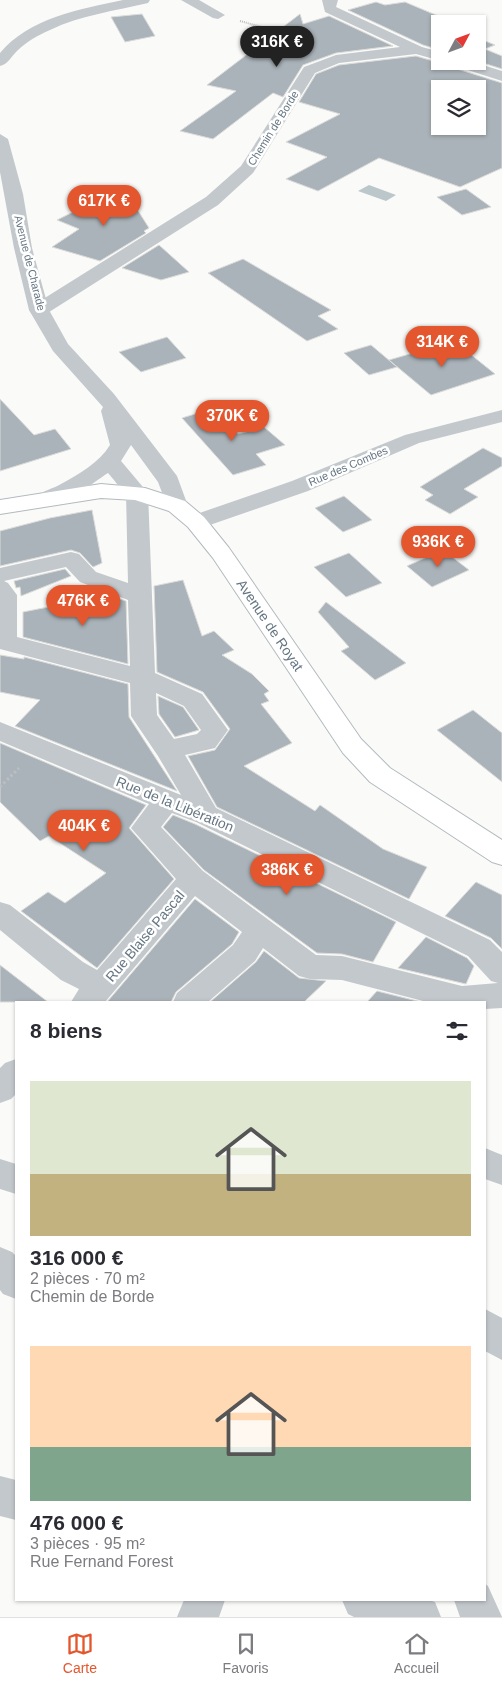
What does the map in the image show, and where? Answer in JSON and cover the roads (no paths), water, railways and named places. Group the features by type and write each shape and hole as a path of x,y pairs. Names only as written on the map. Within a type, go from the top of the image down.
{"main road":[{"name":"Avenue de Royat","path":"0,507 101,491 137,493 177,506 196,522 221,553 352,746 380,774 502,854"}],"street":[{"path":"0,62 15,46 40,30 102,8 143,0"},
{"path":"188,0 218,15"},
{"path":"331,0 328,1 330,9 418,50 431,54"},
{"name":"Chemin de Borde","path":"40,310 212,201 247,169 309,70 336,59 418,50"},
{"name":"Avenue de Charade","path":"0,139 14,194 23,248 40,310 60,347 107,398 169,481 177,506"},
{"name":"Avenue de Charade","path":"107,398 121,445 110,462"},
{"name":"Rue des Combes","path":"196,522 267,498 412,439 502,416"},
{"path":"48,498 67,490 110,462 137,493 145,678 144,716 168,750 206,815"},
{"path":"0,575 71,559 88,577 140,596"},
{"path":"0,588 5,595 3,641 145,678 193,700 214,730 206,741 168,750"},
{"name":"Rue de la Libération","path":"0,731 167,801 206,815 479,948 502,972"},
{"name":"Rue Blaise Pascal","path":"94,997 193,879 145,828 167,801"},
{"path":"193,879 310,967 342,968 462,999 502,995"},
{"path":"0,913 72,971 94,997"},
{"path":"189,1001 244,953 260,929"},
{"path":"0,1089 15,1074"},
{"path":"486,1163 502,1170"},
{"path":"0,1174 15,1179"},
{"path":"0,1264 15,1281"},
{"path":"486,1328 502,1342"},
{"path":"0,1496 15,1500"},
{"path":"198,1617 205,1601"},
{"path":"365,1601 420,1617"},
{"path":"474,1601 481,1617"}]}
